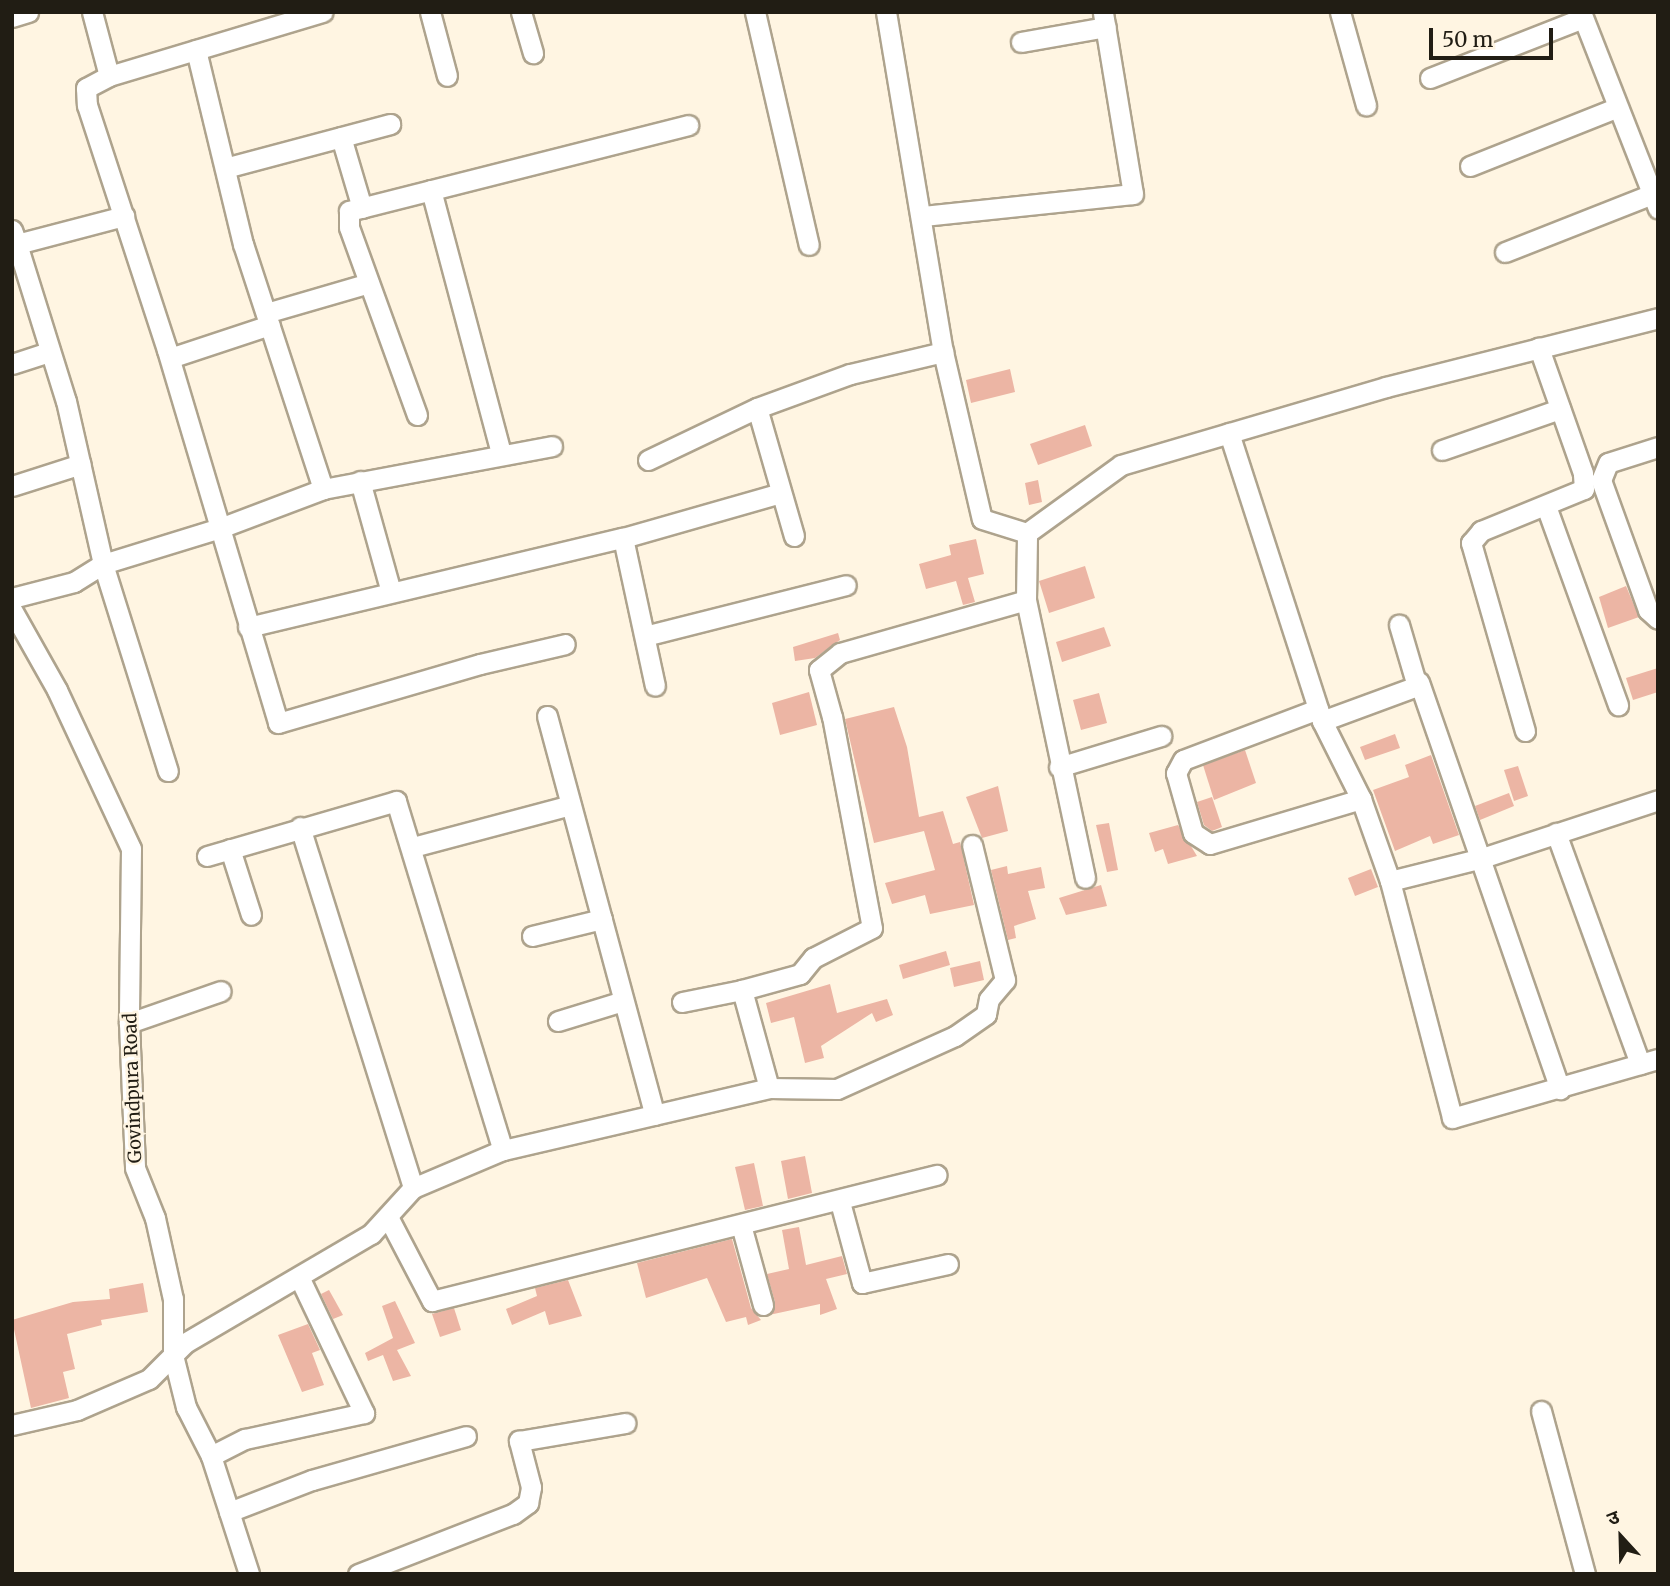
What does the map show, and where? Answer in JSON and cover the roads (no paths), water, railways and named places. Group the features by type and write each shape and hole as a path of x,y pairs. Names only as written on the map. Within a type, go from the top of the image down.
{"street":[{"path":"12,17 28,12"},
{"path":"92,12 109,76"},
{"path":"323,12 109,76 90,83 85,96 170,358 278,723 480,663 565,644"},
{"path":"430,12 446,76"},
{"path":"522,12 533,53"},
{"path":"755,12 809,245"},
{"path":"886,12 923,216 943,352 982,519 1027,533"},
{"path":"1340,12 1366,105"},
{"path":"1430,78 1582,15 1618,107 1650,165 1655,201 1505,251"},
{"path":"923,216 1133,194 1104,20 1021,42"},
{"path":"196,50 225,168 268,319 323,489"},
{"path":"1470,166 1618,107"},
{"path":"225,168 390,124"},
{"path":"418,415 349,227 349,211 688,125"},
{"path":"341,137 362,208"},
{"path":"431,190 501,454"},
{"path":"124,216 14,240 50,352 81,464 103,564 168,771"},
{"path":"170,358 369,283"},
{"path":"1027,533 1121,465 1539,348 1658,318"},
{"path":"1525,731 1471,543 1481,531 1584,489 1539,348"},
{"path":"12,364 50,352"},
{"path":"648,460 757,408 850,374 943,352"},
{"path":"757,408 794,536"},
{"path":"1442,450 1560,409"},
{"path":"1229,433 1320,715 1361,799 1390,881 1452,1118 1649,1062 1556,833"},
{"path":"12,598 74,582 103,564 220,528 323,489 552,446"},
{"path":"1658,447 1608,463 1601,480 1648,610 1658,619"},
{"path":"12,486 81,464"},
{"path":"360,481 391,592"},
{"path":"248,627 623,538 781,493"},
{"path":"1546,506 1618,705"},
{"path":"1027,533 1026,600 1059,767 1085,878"},
{"path":"623,538 655,686"},
{"path":"645,636 846,585"},
{"path":"682,1002 742,990 800,974 813,958 872,928 832,717 819,670 840,653 1026,600"},
{"name":"Govindpura Road","path":"12,610 57,691 131,849 129,1023 135,1168 155,1218 173,1299 173,1355 186,1407 211,1456 249,1574"},
{"path":"1399,625 1560,1089"},
{"path":"1361,799 1210,844 1193,833 1176,773 1183,760 1320,715 1412,690 1419,682"},
{"path":"547,716 655,1115"},
{"path":"1059,767 1161,736"},
{"path":"207,856 396,801 413,847 503,1150"},
{"path":"1390,881 1482,858 1657,803"},
{"path":"413,847 572,805"},
{"path":"300,827 413,1188"},
{"path":"12,1425 77,1410 149,1379 186,1343 300,1279 371,1234 413,1188 503,1150 769,1088 836,1088 955,1036 986,1014 989,999 1004,980 972,845"},
{"path":"230,849 251,915"},
{"path":"532,936 602,919"},
{"path":"742,990 769,1088"},
{"path":"129,1023 221,991"},
{"path":"558,1021 623,1001"},
{"path":"388,1217 432,1301 841,1202 936,1175"},
{"path":"841,1202 862,1283 948,1264"},
{"path":"741,1225 763,1305"},
{"path":"211,1456 245,1438 363,1413 300,1279"},
{"path":"1541,1410 1585,1574"},
{"path":"358,1574 513,1514 528,1503 531,1488 518,1446 523,1439 625,1423"},
{"path":"229,1513 312,1480 466,1436"}]}
